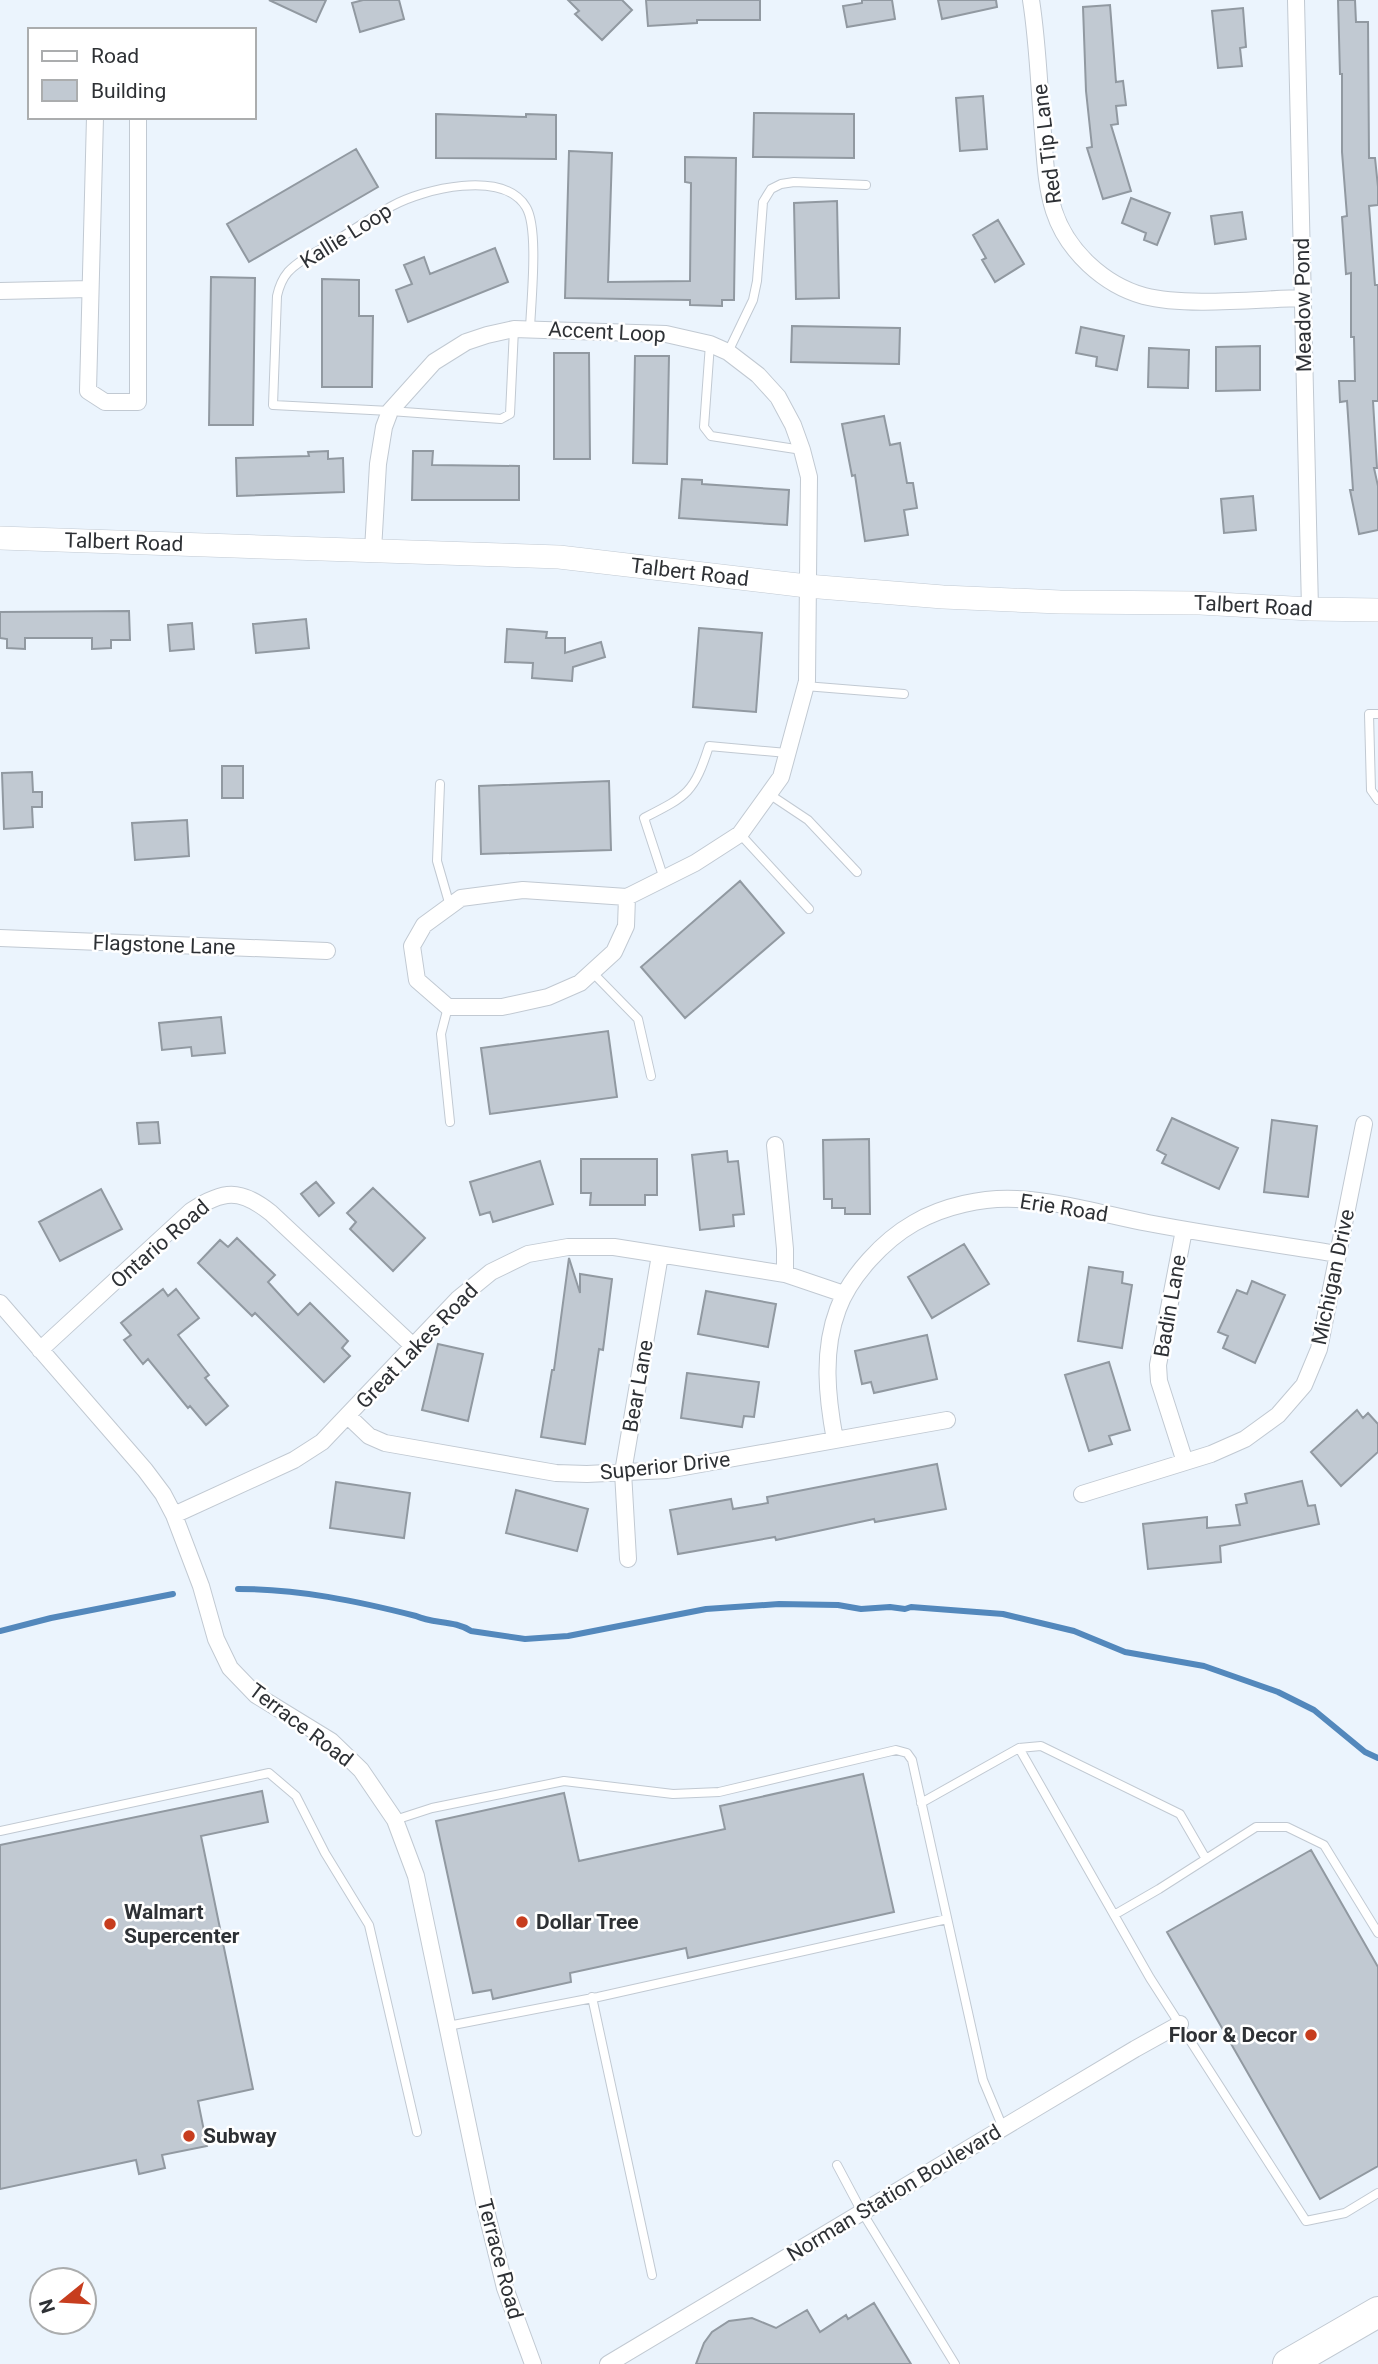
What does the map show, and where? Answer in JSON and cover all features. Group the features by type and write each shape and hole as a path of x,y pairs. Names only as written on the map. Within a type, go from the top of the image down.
{"highway":[{"path":"1288,2364 1378,2312"}],"street":[{"name":"Red Tip Lane","path":"1031,0 1049,188 1054,213 1073,247 1088,264 1105,278 1143,296 1184,301 1303,298"},
{"name":"Meadow Pond","path":"1296,0 1310,609"},
{"path":"95,119 88,391 105,402 138,402 138,119"},
{"path":"0,291 90,289"},
{"name":"Accent Loop","path":"373,550 378,464 384,427 390,411 434,362 466,342 522,329 666,334 710,344 728,352 758,375 778,397 793,425 809,477 806,687 781,777 740,834"},
{"name":"Talbert Road","path":"0,538 559,556 807,586 943,597 1378,610"},
{"path":"626,897 626,926 614,952 580,984 548,997 502,1007 448,1007 417,980 412,946 424,925 461,898 523,890 626,897 695,863 740,834"},
{"name":"Flagstone Lane","path":"0,938 327,951"},
{"name":"Michigan Drive","path":"1082,1494 1211,1454 1245,1439 1279,1415 1304,1385 1320,1349 1364,1124"},
{"path":"775,1145 785,1274"},
{"name":"Ontario Road","path":"40,1350 191,1211 212,1198 233,1194 256,1201 271,1213 412,1346"},
{"name":"Erie Road","path":"835,1440 828,1404 827,1364 831,1334 844,1294 864,1267 888,1242 914,1223 948,1209 977,1202 1017,1199 1184,1230 1338,1254"},
{"name":"Badin Lane","path":"1184,1230 1158,1365 1159,1381 1185,1462"},
{"name":"Great Lakes Road","path":"174,1515 294,1460 323,1442 458,1299 491,1272 528,1254 568,1247 614,1247 785,1274 844,1294"},
{"name":"Bear Lane","path":"628,1559 623,1472 660,1255"},
{"name":"Terrace Road","path":"0,1303 163,1494 174,1515 201,1586 216,1639 230,1668 256,1695 331,1741 360,1770 395,1820 416,1875 484,2202 505,2288 533,2364"},
{"name":"Superior Drive","path":"348,1416 369,1436 385,1443 556,1473 667,1470 947,1420"},
{"name":"Norman Station Boulevard","path":"608,2364 1180,2024"}],"lane":[{"path":"728,352 753,300 758,281 763,202 771,189 794,182 866,185"},
{"name":"Kallie Loop","path":"390,411 273,405 277,296 281,283 298,264 393,205 418,195 465,186 491,186 512,193 526,207 531,226 522,329"},
{"path":"390,411 501,419 510,414 522,329"},
{"path":"710,344 704,427 711,436 802,450"},
{"path":"806,687 904,694"},
{"path":"1373,714 1371,790 1378,800"},
{"path":"664,879 644,818 681,800 700,776 709,746 787,753"},
{"path":"440,785 437,862 450,905"},
{"path":"769,794 808,820 857,872"},
{"path":"740,834 809,909"},
{"path":"592,972 638,1019 652,1076"},
{"path":"448,1007 441,1034 450,1122"},
{"path":"921,1803 1019,1748 1041,1746 1180,1814 1206,1859"},
{"path":"1019,1748 1180,2024 1307,2221 1345,2213 1378,2193"},
{"path":"395,1820 432,1808 564,1782 673,1794 719,1793 896,1750 907,1753 912,1760 983,2080 1003,2128"},
{"path":"0,1831 270,1773 296,1796 369,1925 417,2132"},
{"path":"1114,1915 1256,1827 1287,1827 1324,1845 1378,1933"},
{"path":"448,2026 947,1919"},
{"path":"592,1997 652,2275"},
{"path":"838,2165 862,2212 955,2364"}],"building":[{"path":"269,0 326,0 316,22"},
{"path":"363,0 399,0 404,19 360,32 352,3"},
{"path":"568,0 622,0 632,10 602,40 575,14 579,11"},
{"path":"646,0 760,0 760,20 697,20 697,23 648,26"},
{"path":"862,0 892,0 895,19 847,27 843,6 862,3"},
{"path":"938,0 996,0 997,7 942,19"},
{"path":"1338,0 1355,0 1356,22 1368,22 1369,158 1375,158 1378,187 1378,205 1369,206 1375,285 1378,285 1378,401 1373,401 1378,530 1359,534 1350,490 1353,490 1347,401 1340,402 1339,381 1355,381 1354,337 1351,337 1351,273 1346,274 1342,217 1347,216 1342,152"},
{"path":"1110,5 1116,82 1123,81 1126,105 1116,106 1118,124 1111,125 1131,191 1103,199 1087,148 1092,147 1086,91 1083,7"},
{"path":"1243,8 1246,47 1240,48 1242,66 1218,68 1212,11"},
{"path":"983,96 987,149 960,151 956,98"},
{"path":"754,113 854,114 854,158 753,157"},
{"path":"436,114 526,117 526,114 556,115 556,159 436,158"},
{"path":"356,149 378,187 249,262 227,224"},
{"path":"569,151 612,153 608,282 690,281 691,183 685,182 685,157 736,158 734,300 722,300 722,306 690,305 690,300 565,298"},
{"path":"1131,198 1170,213 1157,245 1144,240 1146,233 1122,223"},
{"path":"837,201 839,298 796,299 794,203"},
{"path":"1242,212 1246,239 1215,244 1211,216"},
{"path":"998,220 1024,264 995,282 982,260 986,258 973,235"},
{"path":"495,248 508,282 408,322 396,290 412,284 404,265 424,257 430,274"},
{"path":"211,277 255,278 253,425 209,425"},
{"path":"322,279 359,280 359,316 373,316 372,387 322,387"},
{"path":"792,326 900,328 899,364 791,362"},
{"path":"1081,327 1124,336 1117,370 1096,366 1097,357 1076,353"},
{"path":"1260,346 1260,390 1216,391 1216,347"},
{"path":"1149,348 1189,350 1188,388 1148,387"},
{"path":"554,353 589,353 590,459 554,459"},
{"path":"635,356 669,356 667,464 633,463"},
{"path":"884,416 890,445 900,443 907,483 913,483 917,508 904,510 908,535 865,541 855,475 852,476 842,424"},
{"path":"328,451 328,459 343,458 344,492 237,496 236,458 309,456 308,452"},
{"path":"413,451 433,451 432,465 519,466 519,500 412,500"},
{"path":"682,479 702,480 702,484 789,490 787,525 679,518"},
{"path":"1253,496 1256,530 1224,533 1221,499"},
{"path":"129,611 130,640 111,640 111,648 92,649 92,638 25,638 25,649 7,648 7,639 0,638 0,612"},
{"path":"306,619 309,648 256,653 253,624"},
{"path":"192,623 194,649 170,651 168,625"},
{"path":"699,628 762,633 756,712 693,707"},
{"path":"507,629 547,632 546,638 565,638 565,653 601,642 605,657 573,667 572,681 532,678 533,663 505,662"},
{"path":"222,766 243,766 243,798 222,798"},
{"path":"32,772 33,792 42,792 42,807 32,807 33,827 4,829 2,773"},
{"path":"609,781 611,850 481,854 479,786"},
{"path":"187,820 189,856 135,860 132,823"},
{"path":"740,881 784,933 685,1018 641,967"},
{"path":"221,1017 225,1053 192,1056 191,1047 162,1050 159,1023"},
{"path":"608,1031 617,1097 490,1114 481,1048"},
{"path":"1172,1118 1238,1148 1219,1189 1162,1163 1166,1155 1157,1150"},
{"path":"1272,1120 1317,1126 1308,1197 1264,1192"},
{"path":"158,1122 160,1143 139,1144 137,1123"},
{"path":"869,1139 870,1214 845,1214 845,1208 832,1208 832,1199 824,1199 823,1140"},
{"path":"727,1151 728,1162 738,1161 744,1214 733,1215 734,1226 700,1230 692,1155"},
{"path":"581,1159 657,1159 657,1195 645,1195 645,1205 590,1205 591,1193 581,1193"},
{"path":"540,1161 553,1204 493,1222 490,1212 480,1215 470,1182"},
{"path":"316,1182 334,1203 319,1216 301,1194"},
{"path":"373,1188 425,1238 393,1271 350,1229 356,1222 347,1213"},
{"path":"101,1189 122,1229 60,1261 39,1222"},
{"path":"237,1238 275,1275 268,1282 298,1315 310,1303 348,1341 342,1348 350,1356 324,1382 255,1313 252,1316 198,1263 220,1240 228,1247"},
{"path":"964,1244 989,1284 932,1318 908,1277"},
{"path":"569,1258 580,1293 580,1274 612,1279 603,1350 599,1349 585,1444 541,1437 554,1370"},
{"path":"1089,1267 1123,1272 1122,1283 1132,1285 1122,1348 1078,1341"},
{"path":"1252,1281 1285,1295 1255,1363 1223,1348 1228,1336 1218,1332 1237,1290 1247,1294"},
{"path":"163,1289 168,1296 176,1289 199,1318 178,1335 209,1375 205,1378 228,1406 206,1425 190,1406 188,1408 148,1359 143,1364 124,1340 131,1335 121,1323"},
{"path":"706,1291 776,1304 768,1347 698,1334"},
{"path":"927,1335 937,1379 874,1393 871,1382 862,1384 855,1351"},
{"path":"438,1344 483,1354 468,1421 422,1410"},
{"path":"1109,1362 1130,1430 1109,1436 1112,1444 1089,1451 1065,1375"},
{"path":"687,1373 759,1382 754,1417 744,1416 742,1427 681,1418"},
{"path":"1357,1410 1363,1418 1368,1413 1378,1424 1378,1452 1341,1486 1311,1452"},
{"path":"937,1464 946,1509 875,1522 874,1519 776,1540 775,1537 678,1554 670,1510 731,1499 733,1509 768,1503 767,1497"},
{"path":"1302,1481 1308,1506 1315,1505 1319,1524 1220,1546 1221,1562 1148,1569 1143,1524 1207,1517 1207,1528 1240,1525 1236,1505 1247,1503 1245,1494"},
{"path":"336,1482 410,1493 404,1538 330,1528"},
{"path":"516,1490 588,1509 577,1551 506,1533"},
{"path":"863,1774 894,1912 688,1958 686,1948 570,1973 571,1982 493,1999 491,1990 473,1993 436,1821 564,1793 579,1861 725,1829 720,1806"},
{"name":"Walmart Supercenter","path":"262,1791 268,1822 201,1836 253,2089 198,2101 207,2146 162,2155 165,2168 139,2174 136,2160 0,2189 0,1845"},
{"path":"1311,1850 1378,1967 1378,2166 1320,2199 1167,1932"},
{"path":"874,2303 911,2364 696,2364 704,2343 712,2332 729,2321 752,2318 776,2328 807,2310 820,2332 846,2315 848,2319"}],"waterway":[{"path":"238,1589 328,1597 458,1625 471,1631 525,1639 568,1636 706,1609 779,1604 838,1605 861,1609 911,1607 1003,1614 1074,1631 1125,1652 1204,1666 1278,1692 1314,1710 1365,1752 1378,1758"},
{"path":"0,1631 173,1594"}],"place":[{"name":"Dollar Tree","path":"522,1922"},
{"name":"Walmart Supercenter","path":"110,1924"},
{"name":"Floor & Decor","path":"1311,2035"},
{"name":"Subway","path":"189,2136"}]}
